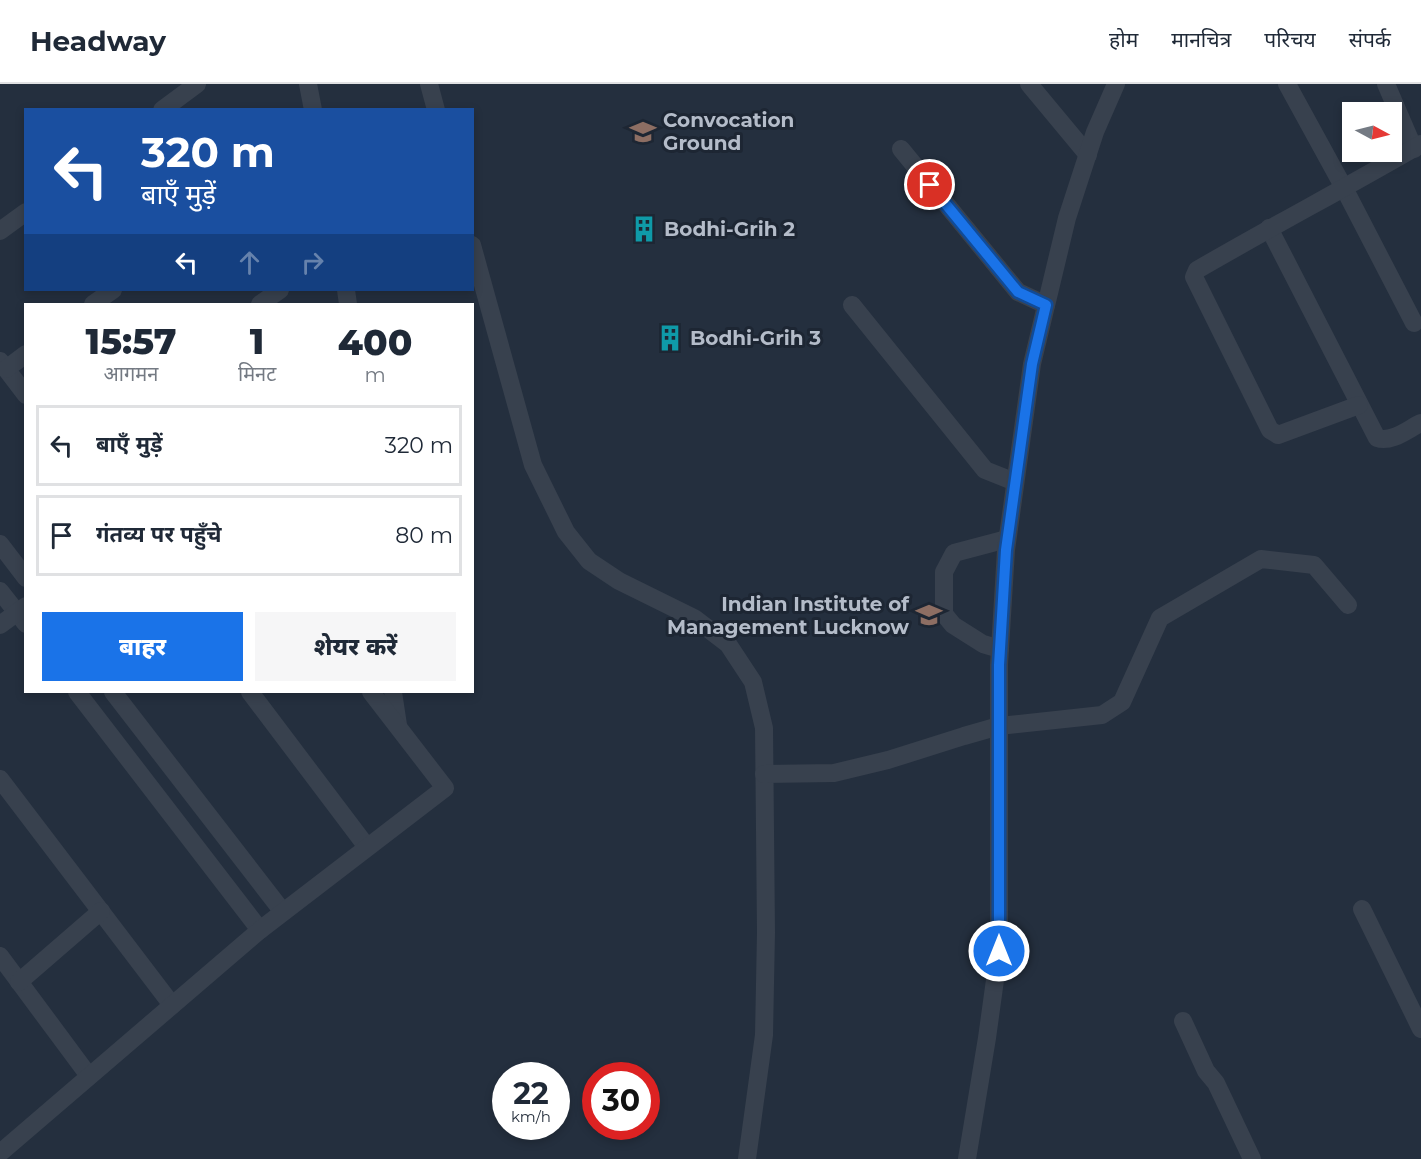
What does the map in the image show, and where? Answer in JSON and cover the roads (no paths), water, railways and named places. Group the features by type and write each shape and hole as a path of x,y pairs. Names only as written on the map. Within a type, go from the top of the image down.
{"street":[{"path":"165,108 197,84"},
{"path":"308,84 313,108"},
{"path":"429,84 435,108"},
{"path":"1029,84 1088,155"},
{"path":"967,1159 999,951 1000,648 1007,539 1032,364 1046,305 1067,218 1095,132 1116,84"},
{"path":"1287,84 1414,323"},
{"path":"1359,405 1278,435 1270,430 1194,277 1197,270 1417,146 1386,84"},
{"path":"901,149 1018,292 1046,305"},
{"path":"0,231 24,213"},
{"path":"1269,228 1377,438 1389,440 1421,423"},
{"path":"474,252 533,465 566,532 589,561 619,581 694,618 728,644 753,682 764,728 766,921 764,1035 747,1159"},
{"path":"94,303 112,291"},
{"path":"261,303 279,291"},
{"path":"852,305 985,470 1015,482"},
{"path":"24,355 3,365 24,392"},
{"path":"1000,648 983,644 952,625 944,614 944,572 954,553 1007,539"},
{"path":"0,544 24,575"},
{"path":"764,774 834,773 999,726 1102,715 1122,702 1160,618 1261,559 1314,565 1348,605"},
{"path":"0,591 23,614 0,625"},
{"path":"78,693 260,930"},
{"path":"114,693 283,912"},
{"path":"251,693 367,847"},
{"path":"3,1144 90,1076 260,930 445,788 372,693"},
{"path":"393,693 398,727"},
{"path":"0,779 172,1005"},
{"path":"1362,909 1421,1029"},
{"path":"19,982 101,911"},
{"path":"0,956 90,1076"},
{"path":"1183,1021 1252,1159"}],"place":[{"name":"Convocation Ground","path":"643,132"},
{"name":"Bodhi-Grih 2","path":"644,229"},
{"name":"Bodhi-Grih 3","path":"670,338"},
{"name":"Indian Institute of Management Lucknow","path":"929,615"}]}
